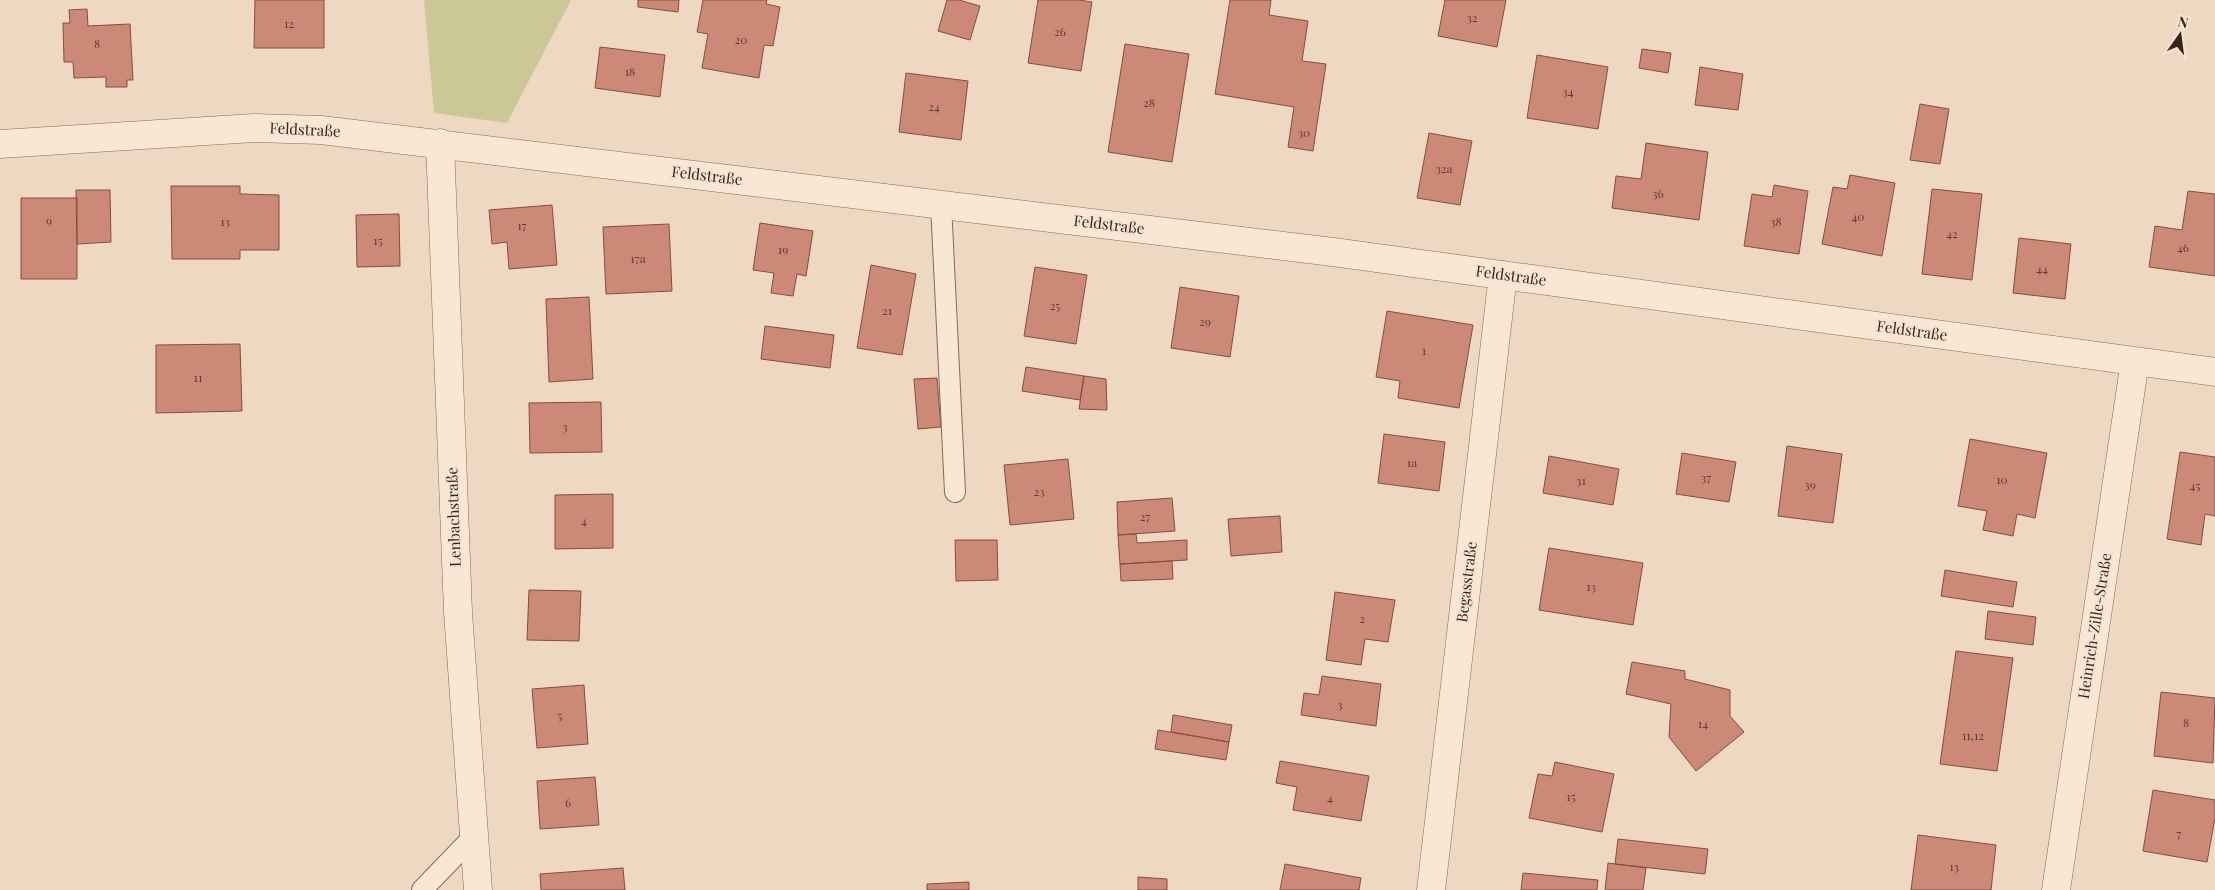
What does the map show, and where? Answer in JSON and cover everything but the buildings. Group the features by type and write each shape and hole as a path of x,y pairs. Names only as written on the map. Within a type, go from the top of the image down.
{"street":[{"name":"Feldstraße","path":"0,144 173,131 254,128 322,130 941,204 1503,275 2215,372"},
{"name":"Lenbachstraße","path":"440,143 458,612 478,890"},
{"name":"Begasstraße","path":"1430,890 1503,275"},
{"name":"Heinrich-Zille-Straße","path":"2056,890 2135,361"}],"lane":[{"path":"941,204 955,492"},
{"path":"430,886 474,836"}],"shaded area":[{"path":"424,0 571,0 507,123 434,113"}]}
